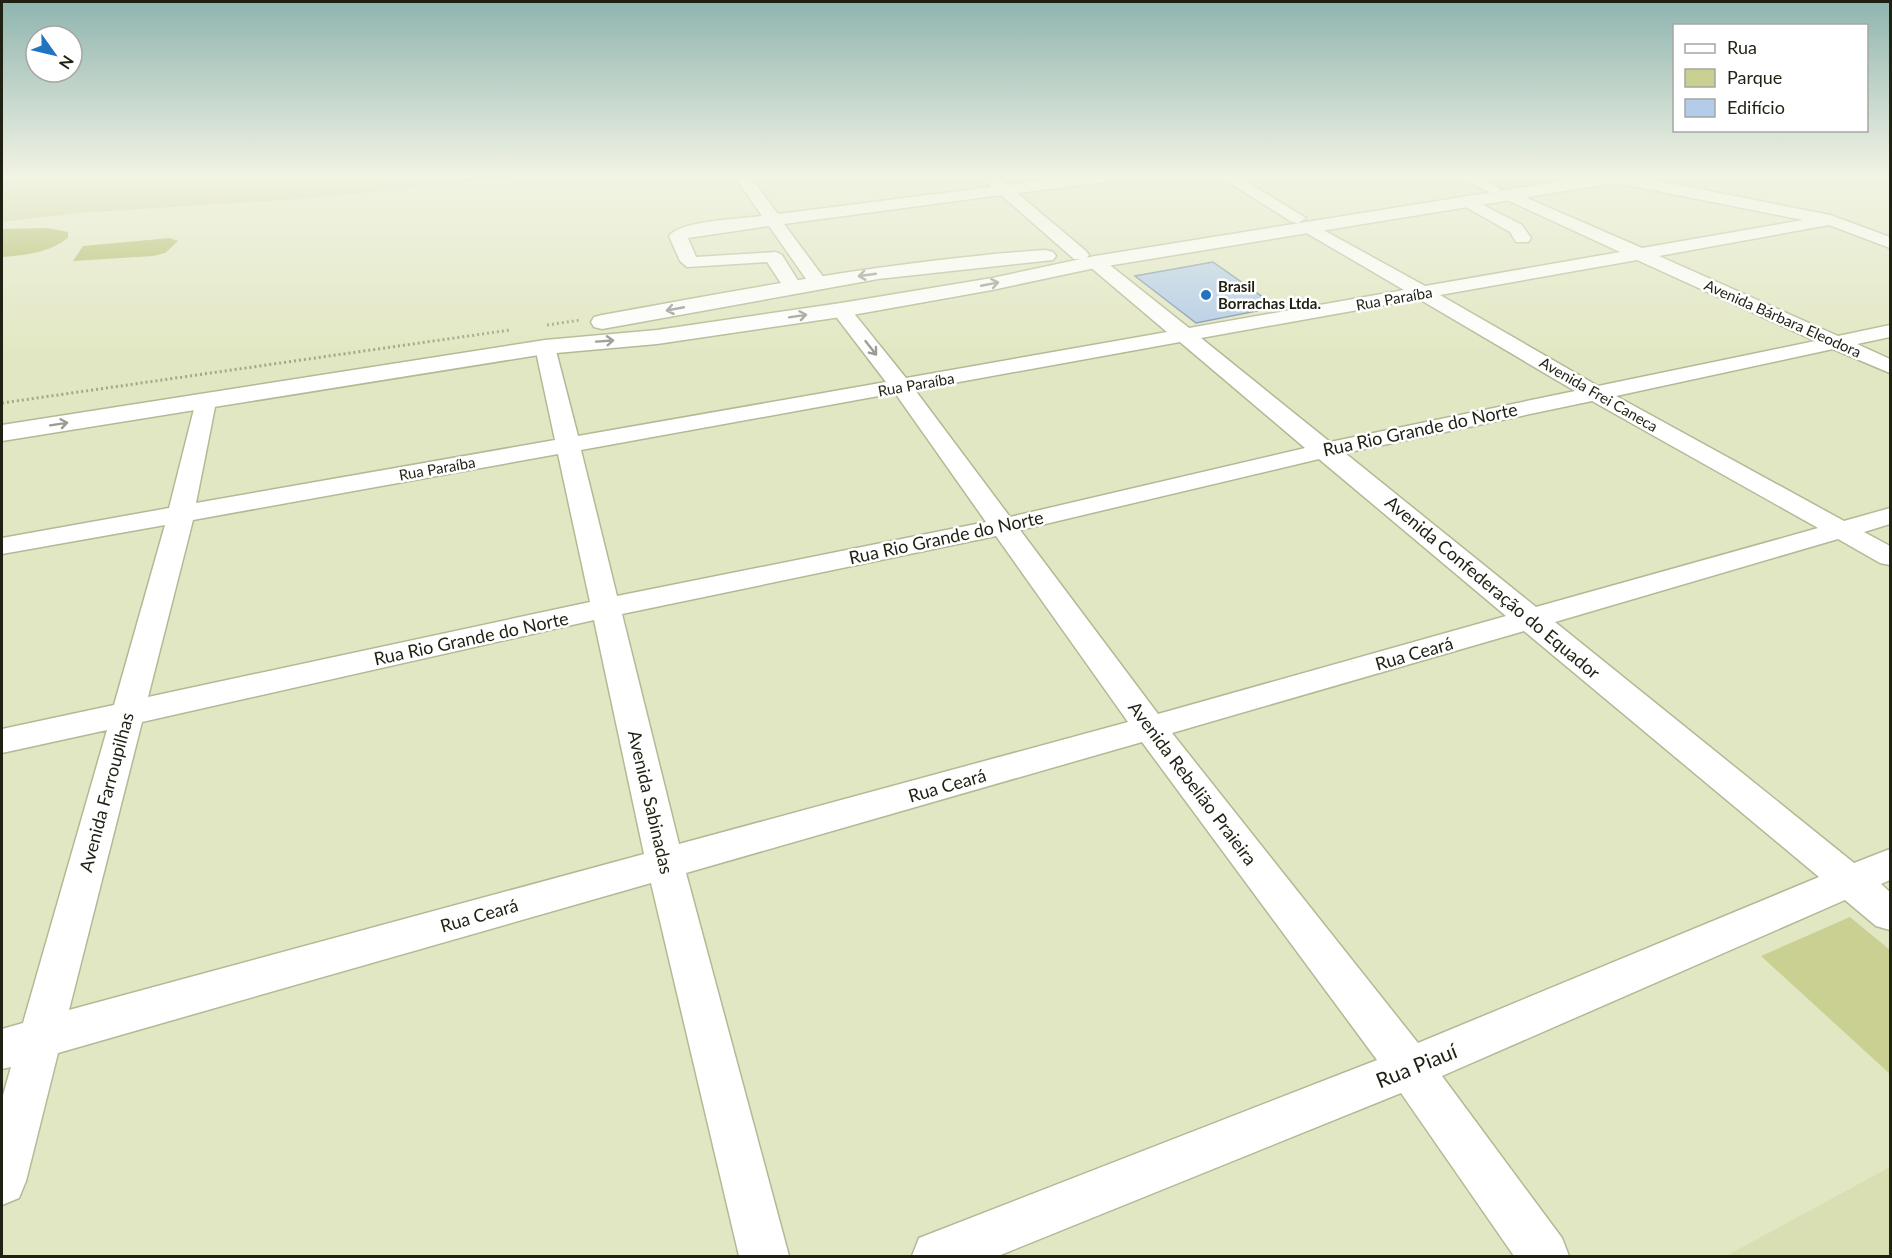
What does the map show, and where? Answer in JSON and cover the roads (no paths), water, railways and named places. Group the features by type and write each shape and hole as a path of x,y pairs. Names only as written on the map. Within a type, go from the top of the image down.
{"main road":[{"path":"2,433 545,347 657,337 841,310 931,294 1088,258 1226,236"},
{"path":"2,416 204,387 553,331 818,282 997,258 1088,258"},
{"path":"930,267 946,272 953,281 931,294"},
{"path":"737,325 724,321 717,314 723,305 743,296"}],"street":[{"path":"679,236 689,261 693,263 770,256 776,259 793,287"},
{"path":"784,236 818,282"},
{"name":"Avenida Confederação do Equador","path":"1060,236 1326,450 1890,914"},
{"name":"Avenida Frei Caneca","path":"1326,236 1593,392 1890,557"},
{"name":"Avenida Bárbara Eleodora","path":"1598,236 1890,367"},
{"name":"Rua Paraíba","path":"2,546 1741,236"},
{"path":"1871,236 1890,243"},
{"path":"826,260 840,279"},
{"name":"Avenida Rebelião Praieira","path":"841,310 901,386 1150,728 1410,1068 1544,1257"},
{"name":"Rua Rio Grande do Norte","path":"2,741 606,608 1004,526 1326,450 1593,392 1840,344 1890,331"},
{"name":"Avenida Sabinadas","path":"545,347 549,354 567,445 665,864 764,1257"},
{"name":"Avenida Farroupilhas","path":"2,1180 181,514 205,402"},
{"name":"Rua Ceará","path":"2,1049 1150,728 1890,516"},
{"name":"Rua Piauí","path":"937,1257 1410,1068 1890,864"}],"place":[{"name":"Brasil Borrachas Ltda.","path":"1206,295"}]}
